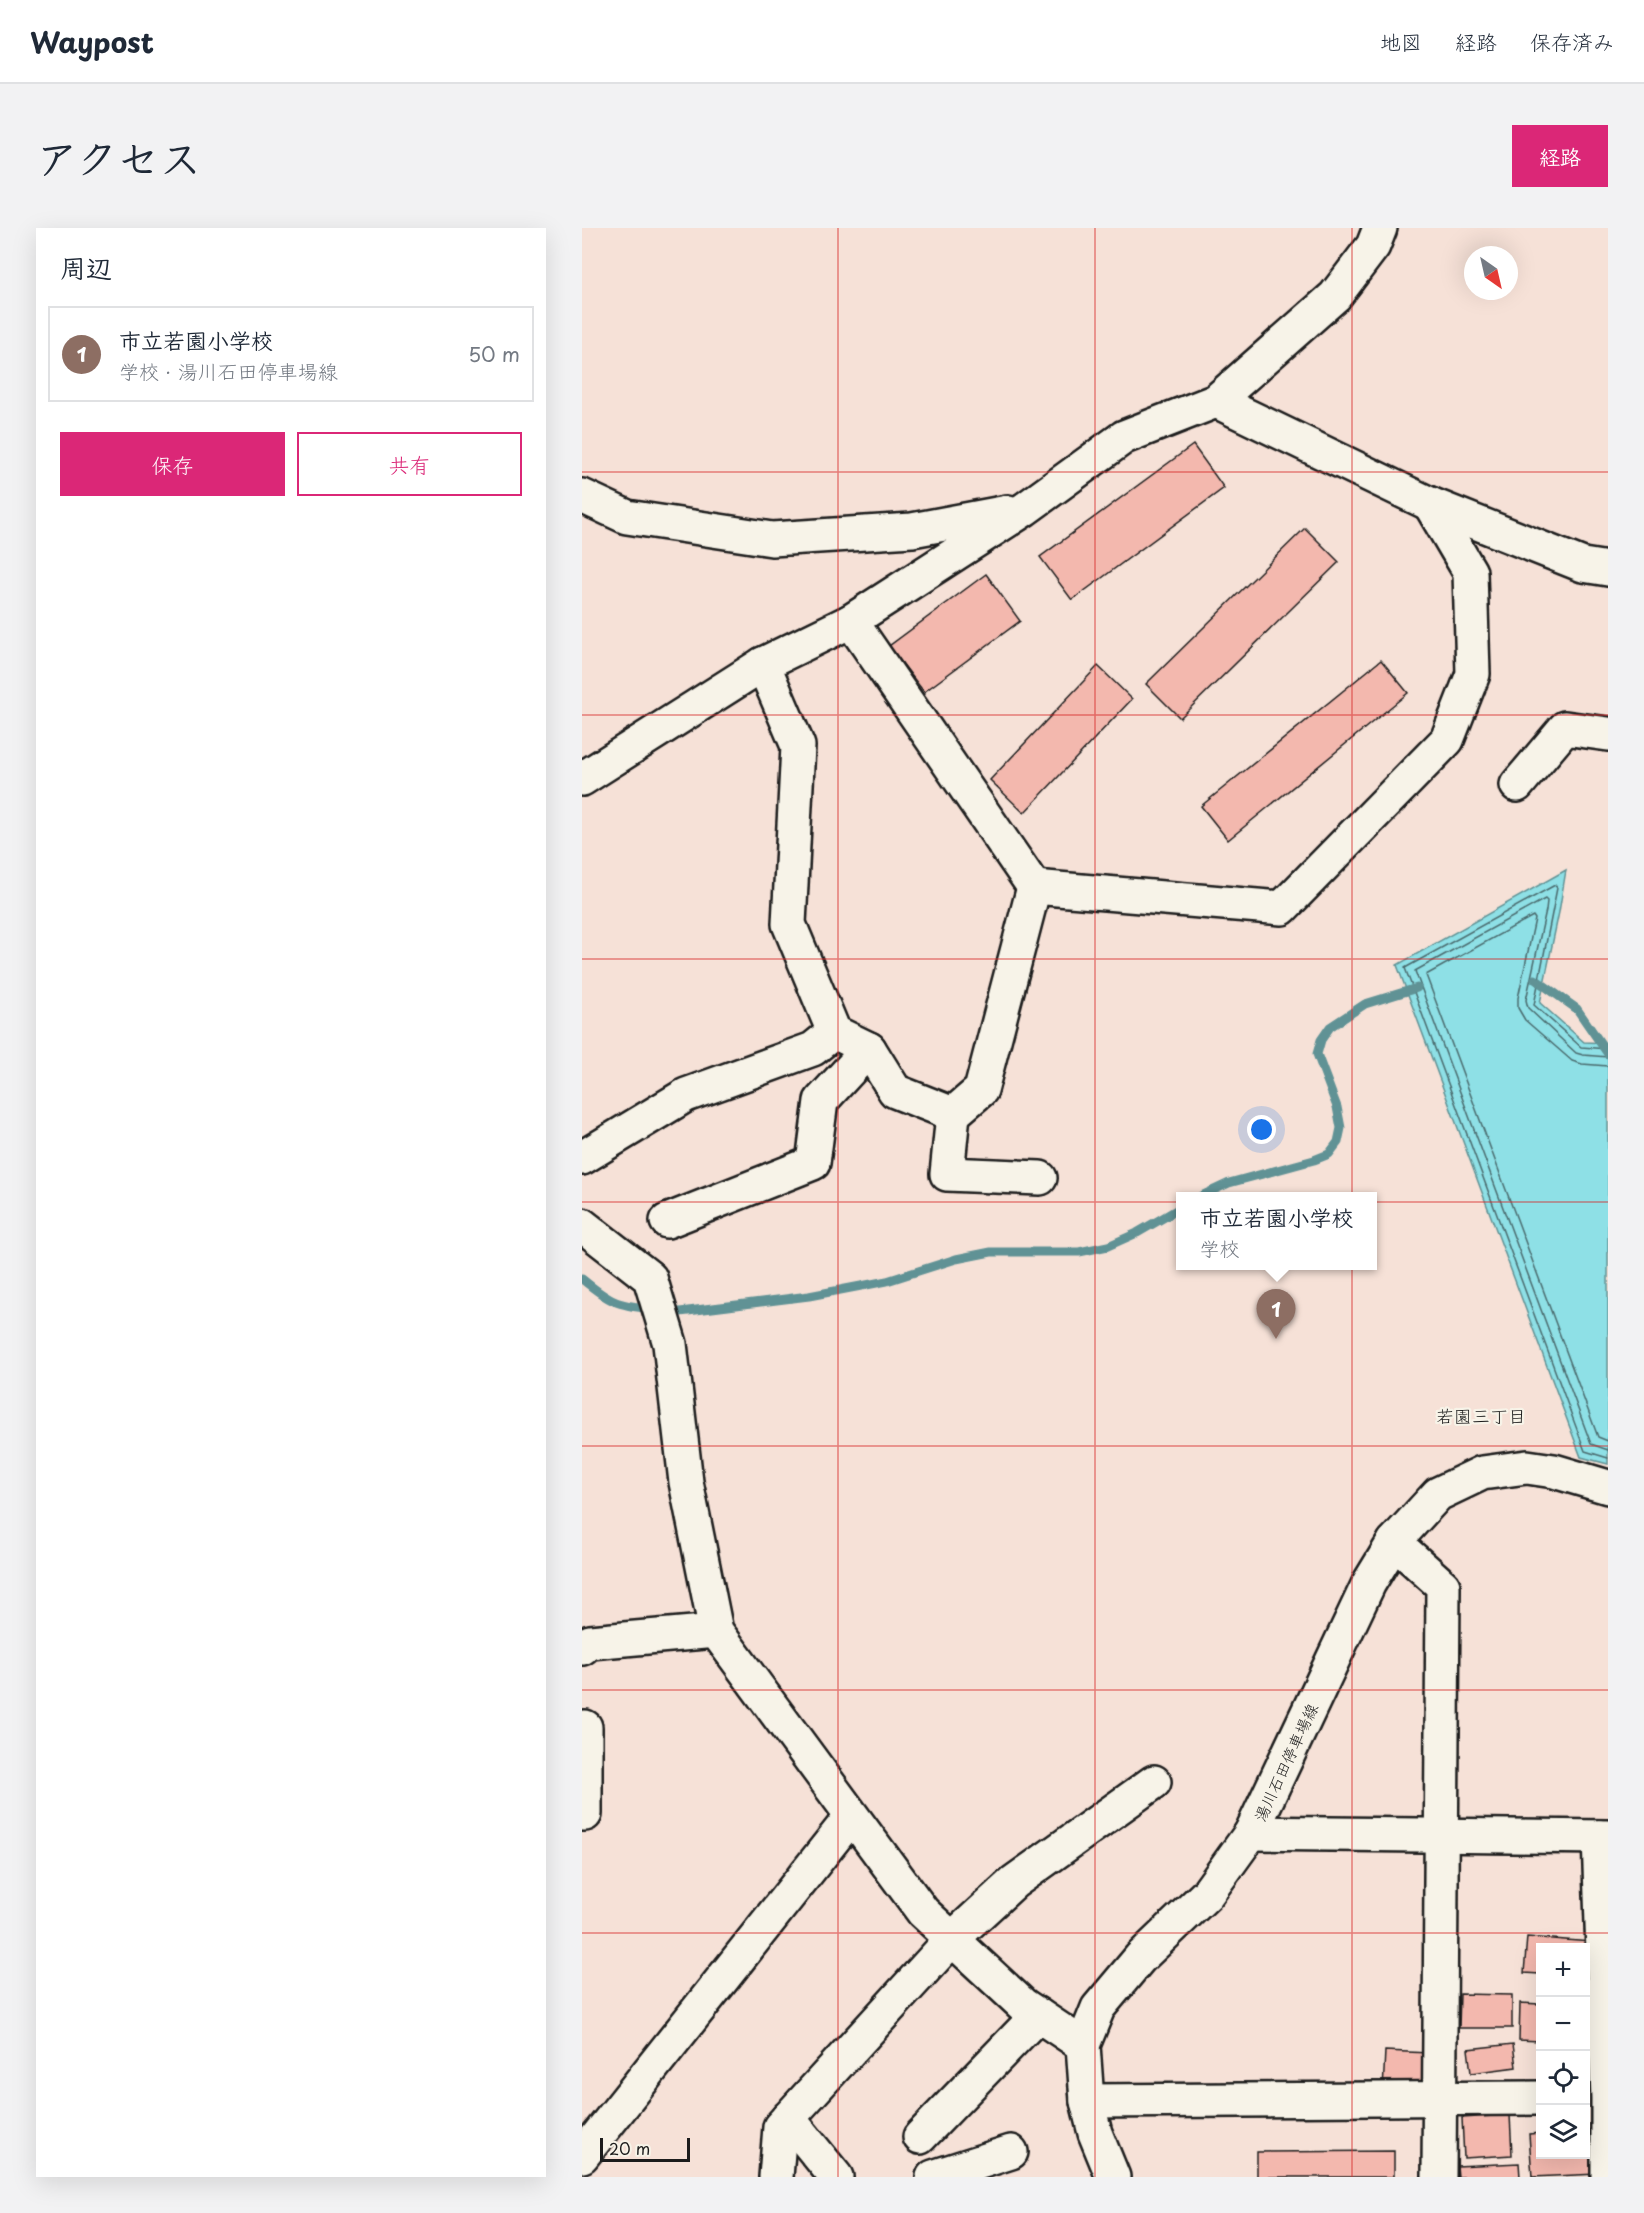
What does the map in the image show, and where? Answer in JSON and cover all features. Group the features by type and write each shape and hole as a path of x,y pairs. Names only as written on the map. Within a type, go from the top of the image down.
{"street":[{"path":"582,779 763,664 851,621 1025,509 1124,437 1216,401 1335,296 1373,246 1380,228"},
{"path":"1216,401 1430,504 1583,565 1608,568"},
{"path":"582,496 627,517 772,539 912,530 1025,509"},
{"path":"1035,887 1282,908 1447,740 1473,674 1470,572 1430,504"},
{"path":"851,621 1035,887 981,1090 952,1114 947,1174 1040,1178"},
{"path":"763,664 798,746 789,924 834,1032 869,1049 895,1090 952,1114"},
{"path":"1517,784 1565,728 1608,734"},
{"path":"582,1158 686,1095 813,1049 834,1032"},
{"path":"667,1221 813,1163 821,1101 869,1049"},
{"path":"582,1225 650,1278 670,1344 686,1482 716,1631 922,1912 1023,2005 1083,2045"},
{"name":"湯川石田停車場線","path":"1113,2177 1095,2133 1087,2101 1083,2045 1098,2008 1140,1958 1207,1894 1251,1833 1369,1583 1394,1542 1438,1494 1482,1473 1527,1467 1554,1471 1608,1487"},
{"path":"1394,1542 1443,1586 1439,2177"},
{"path":"582,1648 590,1642 716,1631"},
{"path":"582,1814 585,1814 583,1724"},
{"path":"776,2177 780,2127 952,1939 1014,1882 1154,1782"},
{"path":"582,2156 851,1817"},
{"path":"1251,1833 1603,1837 1608,2177"},
{"path":"920,2137 1038,2015"},
{"path":"1087,2101 1536,2098"},
{"path":"1590,2098 1608,2098"},
{"path":"788,2118 836,2177"},
{"path":"933,2177 1011,2152"}],"water":[{"path":"1566,870 1540,1003 1584,1042 1608,1043 1608,1464 1581,1457 1397,965"}],"building":[{"path":"1193,445 1224,488 1072,600 1040,557"},
{"path":"1305,528 1339,562 1180,718 1146,684"},
{"path":"986,574 1020,621 924,692 889,646"},
{"path":"1381,660 1408,693 1228,840 1201,806"},
{"path":"1098,666 1132,699 1024,813 990,780"},
{"path":"1527,1937 1591,1942 1590,1954 1590,1943 1536,1943 1536,1974 1524,1973"},
{"path":"1460,1994 1512,1995 1512,2028 1459,2028"},
{"path":"1520,2003 1536,2004 1536,2041 1519,2040"},
{"path":"1513,2044 1516,2067 1471,2073 1468,2049"},
{"path":"1385,2051 1429,2053 1427,2093 1383,2091"},
{"path":"1510,2115 1512,2155 1464,2158 1462,2118"},
{"path":"1590,2130 1595,2130 1598,2174 1532,2177 1529,2134 1536,2133 1536,2159 1590,2159"},
{"path":"1394,2151 1394,2177 1257,2177 1257,2152"},
{"path":"1519,2163 1520,2177 1458,2177 1457,2166"}],"waterway":[{"path":"1535,979 1577,1009 1608,1054"},
{"path":"1210,1192 1229,1183 1329,1154 1338,1142 1341,1128 1337,1107 1317,1054 1321,1040 1330,1027 1365,1004 1417,988"},
{"path":"666,1311 680,1312 809,1296 887,1281 956,1259 991,1252 1079,1252 1108,1246 1137,1233 1176,1210"},
{"path":"582,1279 614,1301 652,1309"}],"place":[{"name":"市立若園小学校","path":"1276,1339"}],"district":[{"name":"若園三丁目","path":"1481,1415"}]}
